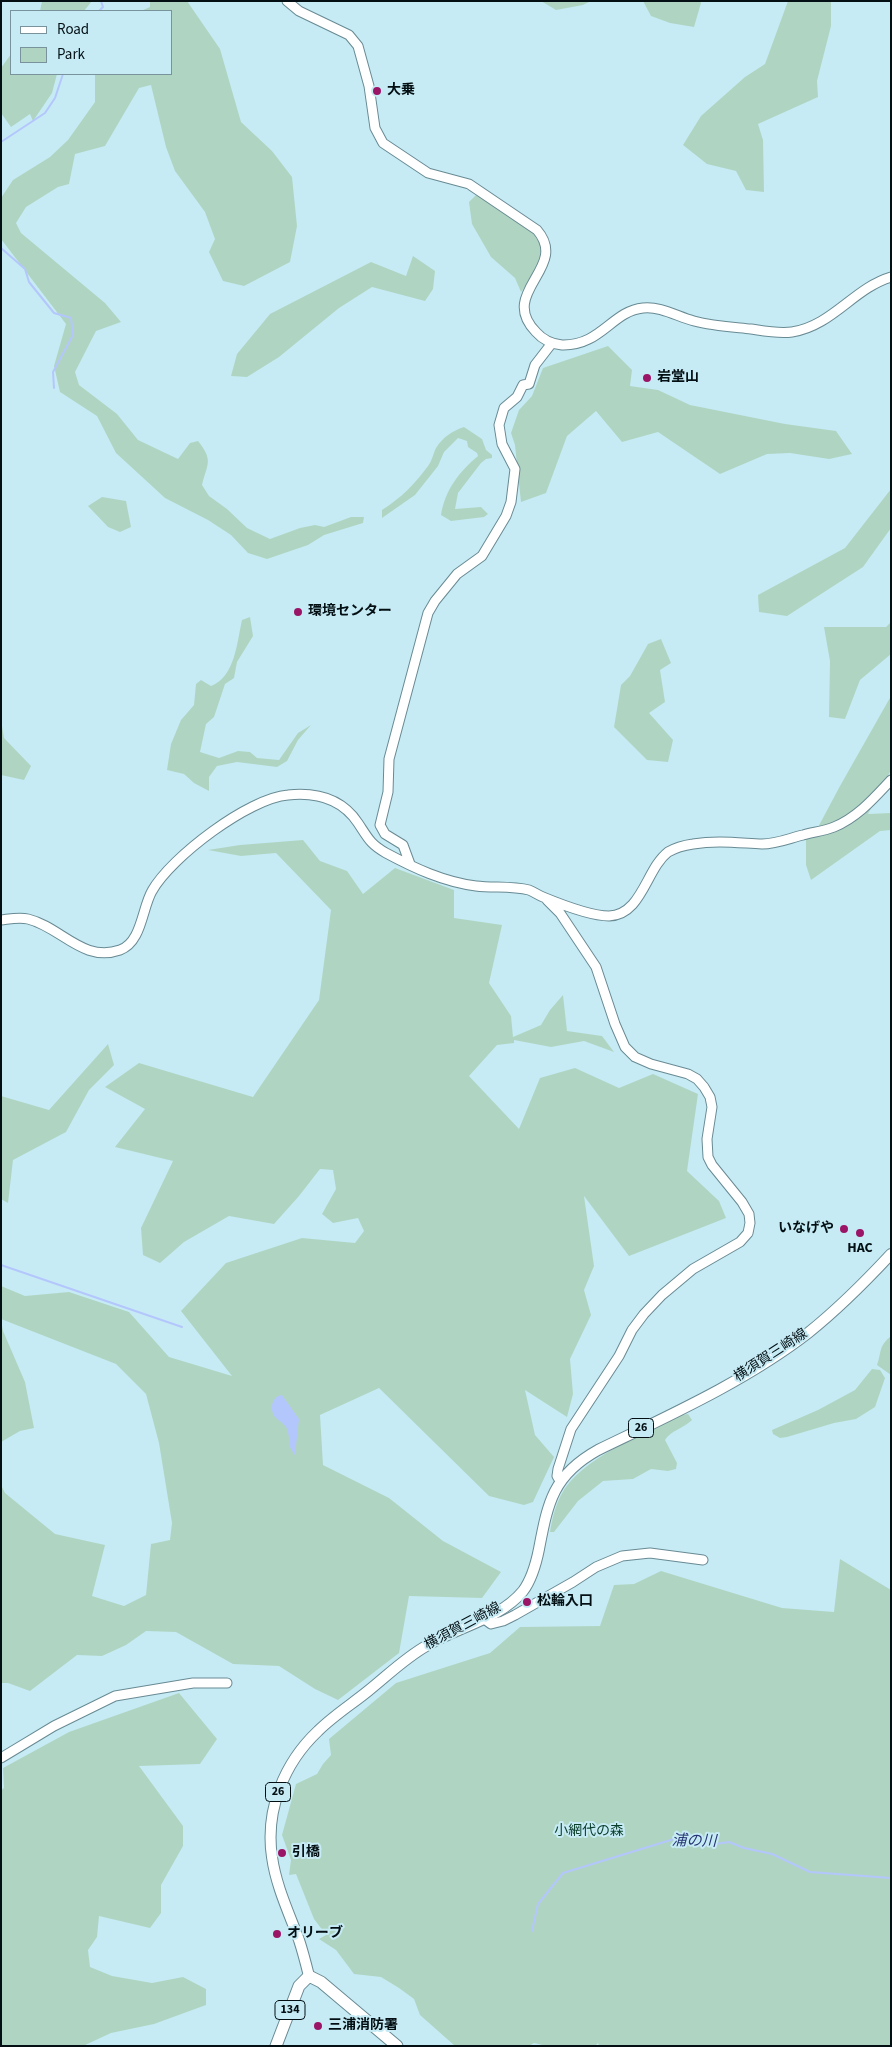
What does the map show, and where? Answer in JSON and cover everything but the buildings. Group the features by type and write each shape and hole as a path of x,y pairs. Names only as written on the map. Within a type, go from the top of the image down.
{"highway":[{"name":"134","path":"280,2044 299,1986 309,1976"},
{"path":"309,1976 321,1982 397,2046"}],"main road":[{"name":"横須賀三崎線","path":"309,1976 277,1878 272,1856 273,1814 277,1794 288,1769 298,1753 318,1731 400,1664 431,1643 483,1618 516,1597 528,1583 535,1567 548,1505 560,1481 568,1472 588,1456 728,1384 779,1353 836,1309 867,1281 891,1254"}],"street":[{"path":"287,1 299,11 349,35 358,46 369,86 375,128 383,143 428,173 468,184 537,230 547,246 547,254 542,268 529,286 524,305 525,313 536,332 552,343 566,345 586,341 628,313 644,308 656,309 706,324 792,332 807,328 833,314 876,283 891,277"},
{"path":"410,864 403,845 385,834 380,825 388,792 389,759 421,636 428,613 435,601 457,574 482,556 506,516 511,502 515,469 502,444 500,418 504,408 517,397 523,385 529,384 535,365 552,343"},
{"path":"1,920 18,918 34,922 62,936 77,947 92,952 107,954 124,948 140,925 152,891 165,873 184,853 241,814 272,798 305,794 324,797 338,802 350,811 369,841 384,852 428,873 457,883 519,888 532,891 545,898 587,913 606,916 618,915 634,903 658,864 669,852 688,844 709,841 770,843 791,840 834,827 853,817 891,780"},
{"path":"545,898 560,913 596,967 615,1024 625,1047 635,1057 698,1079 704,1087 710,1097 712,1108 707,1138 708,1157 712,1165 742,1202 749,1214 750,1223 748,1232 740,1242 700,1264 677,1282 649,1308 632,1330 619,1356 571,1429 558,1469 557,1476 560,1481"},
{"path":"483,1618 491,1624 503,1621 565,1587 596,1566 622,1556 650,1553 703,1560"},
{"path":"1,1758 54,1726 115,1696 193,1683 227,1683"}],"green space":[{"path":"42,1 92,1 85,10 40,10"},
{"path":"150,1 187,1 220,49 241,122 272,151 292,177 297,226 290,262 244,286 223,281 209,252 215,239 205,212 175,171 166,147 151,85 139,88 105,146 75,154 69,184 58,187 26,207 16,223 21,233 105,303 121,322 96,331 75,372 79,385 117,414 138,440 178,459 190,443 198,441 208,458 202,485 209,496 227,509 247,528 270,539 300,528 315,525 324,527 351,517 364,517 363,523 324,535 308,545 267,559 248,553 231,535 208,520 165,498 116,453 97,416 60,392 54,366 66,324 1,239 1,198 13,180 50,157 68,140 95,102 95,75 172,75 172,10 143,10 150,7"},
{"path":"541,1 591,1 583,5 556,10"},
{"path":"643,1 700,1 701,3 694,27 670,23 651,16"},
{"path":"788,1 831,1 831,26 817,81 818,97 758,124 763,140 764,192 746,190 736,171 707,164 683,145 701,116 745,77 765,64"},
{"path":"10,55 10,75 57,75 52,93 33,121 30,114 11,127 1,113 1,68"},
{"path":"480,191 528,226 542,246 537,271 521,292 515,278 491,257 472,224 469,202"},
{"path":"413,256 435,271 433,289 425,301 372,287 339,308 279,357 247,377 231,376 237,354 270,314 371,262 406,276"},
{"path":"608,346 632,370 630,386 658,390 690,405 785,424 836,431 852,454 829,459 790,453 767,454 720,474 658,432 622,442 596,411 567,436 546,493 521,502 515,445 511,433 519,410 532,396 543,368"},
{"path":"464,427 482,439 486,450 492,455 492,458 486,459 481,463 458,493 455,509 481,507 488,514 484,517 451,521 441,515 446,497 454,482 478,456 477,453 468,447 467,441 458,438 444,452 438,466 415,495 382,518 382,510 402,495 418,479 442,441"},
{"path":"891,489 891,528 863,567 787,616 759,612 758,595 845,548"},
{"path":"102,497 126,501 131,527 120,532 108,527 88,506"},
{"path":"250,617 253,636 237,662 234,678 225,684 214,717 206,724 200,752 219,758 238,751 250,752 257,758 279,760 298,733 311,725 298,740 287,761 277,767 237,762 217,766 209,777 209,791 194,783 184,774 167,770 171,744 181,720 194,705 196,684 201,680 211,686 225,675 234,658 242,620"},
{"path":"891,622 891,654 860,680 845,719 829,717 830,661 824,627 886,627"},
{"path":"661,639 671,663 660,670 665,702 649,713 673,740 668,762 647,760 614,727 621,685 630,676 648,644"},
{"path":"891,696 891,770 868,814 891,813 891,830 880,831 811,880 806,865 806,839 816,831"},
{"path":"1,720 4,738 31,766 24,780 1,775"},
{"path":"303,840 320,861 347,871 363,894 395,868 454,890 454,918 502,925 489,983 511,1016 513,1037 541,1025 550,1010 563,995 567,1031 602,1036 614,1052 584,1041 551,1047 514,1040 514,1043 497,1045 469,1076 519,1129 540,1078 575,1068 619,1088 653,1074 698,1094 687,1171 719,1201 726,1218 629,1256 584,1196 594,1266 584,1290 591,1315 570,1359 573,1394 567,1417 525,1390 535,1435 554,1457 533,1502 524,1505 489,1496 379,1388 320,1415 323,1465 389,1498 443,1541 501,1572 482,1598 409,1596 399,1653 338,1700 315,1689 279,1666 233,1664 176,1632 146,1631 126,1645 102,1656 77,1655 30,1691 8,1683 1,1683 1,1485 5,1493 55,1534 105,1545 92,1596 124,1606 146,1595 151,1544 170,1540 172,1523 159,1443 146,1394 116,1364 1,1319 1,1286 25,1296 69,1292 129,1312 169,1357 232,1376 181,1311 226,1263 302,1238 355,1243 364,1231 358,1218 333,1223 322,1214 336,1189 333,1170 320,1169 274,1224 229,1216 184,1242 160,1263 143,1255 141,1228 173,1161 115,1147 145,1109 105,1087 139,1063 253,1097 319,1000 331,910 276,853 241,856 208,850 240,845"},
{"path":"108,1044 114,1065 89,1090 66,1132 13,1160 8,1203 1,1199 1,1096 49,1110"},
{"path":"1,1320 3,1331 25,1382 34,1428 20,1431 1,1442"},
{"path":"891,1336 891,1375 877,1365 882,1346"},
{"path":"872,1369 880,1370 885,1378 875,1407 856,1419 834,1423 787,1437 780,1438 773,1434 772,1430 818,1410 855,1390"},
{"path":"688,1414 692,1420 670,1434 665,1440 677,1463 676,1469 668,1471 651,1469 633,1479 603,1481 578,1501 554,1532 550,1532 554,1513 561,1495 570,1482 583,1469 633,1438"},
{"name":"小網代の森","path":"840,1559 891,1590 891,2046 599,2046 598,2043 595,2046 547,2046 534,2043 529,2046 455,2046 420,2015 414,1999 381,1977 354,1974 336,1950 319,1939 326,1935 314,1919 296,1874 289,1875 291,1860 282,1835 296,1784 317,1774 331,1755 329,1739 396,1683 490,1653 520,1627 600,1626 614,1585 634,1584 661,1571 782,1608 834,1612"},
{"path":"179,1693 217,1739 200,1764 139,1766 183,1826 183,1846 161,1885 161,1913 150,1928 99,1916 97,1937 88,1950 90,1967 112,1976 152,1983 183,1977 206,1989 206,2005 154,2024 111,2033 83,2046 1,2046 1,1790 4,1788 3,1768 69,1732"}],"water":[{"path":"282,1395 299,1419 295,1455 290,1445 285,1425 275,1417 272,1410 274,1400"}],"waterway":[{"path":"100,10 103,7 101,1"},
{"path":"1,142 45,113 55,98 63,75"},
{"path":"1,248 25,269 29,282 54,313 71,318 73,335 53,372 54,388"},
{"path":"1,1265 182,1327"},
{"name":"浦の川","path":"532,1931 538,1904 563,1873 674,1839 701,1846 729,1842 744,1848 772,1854 810,1872 891,1878"}],"place":[{"name":"大乗","path":"377,91"},
{"name":"岩堂山","path":"647,378"},
{"name":"環境センター","path":"298,612"},
{"name":"いなげや","path":"844,1229"},
{"name":"HAC","path":"860,1233"},
{"name":"松輪入口","path":"527,1602"},
{"name":"引橋","path":"282,1853"},
{"name":"オリーブ","path":"277,1934"},
{"name":"三浦消防署","path":"318,2026"}]}
